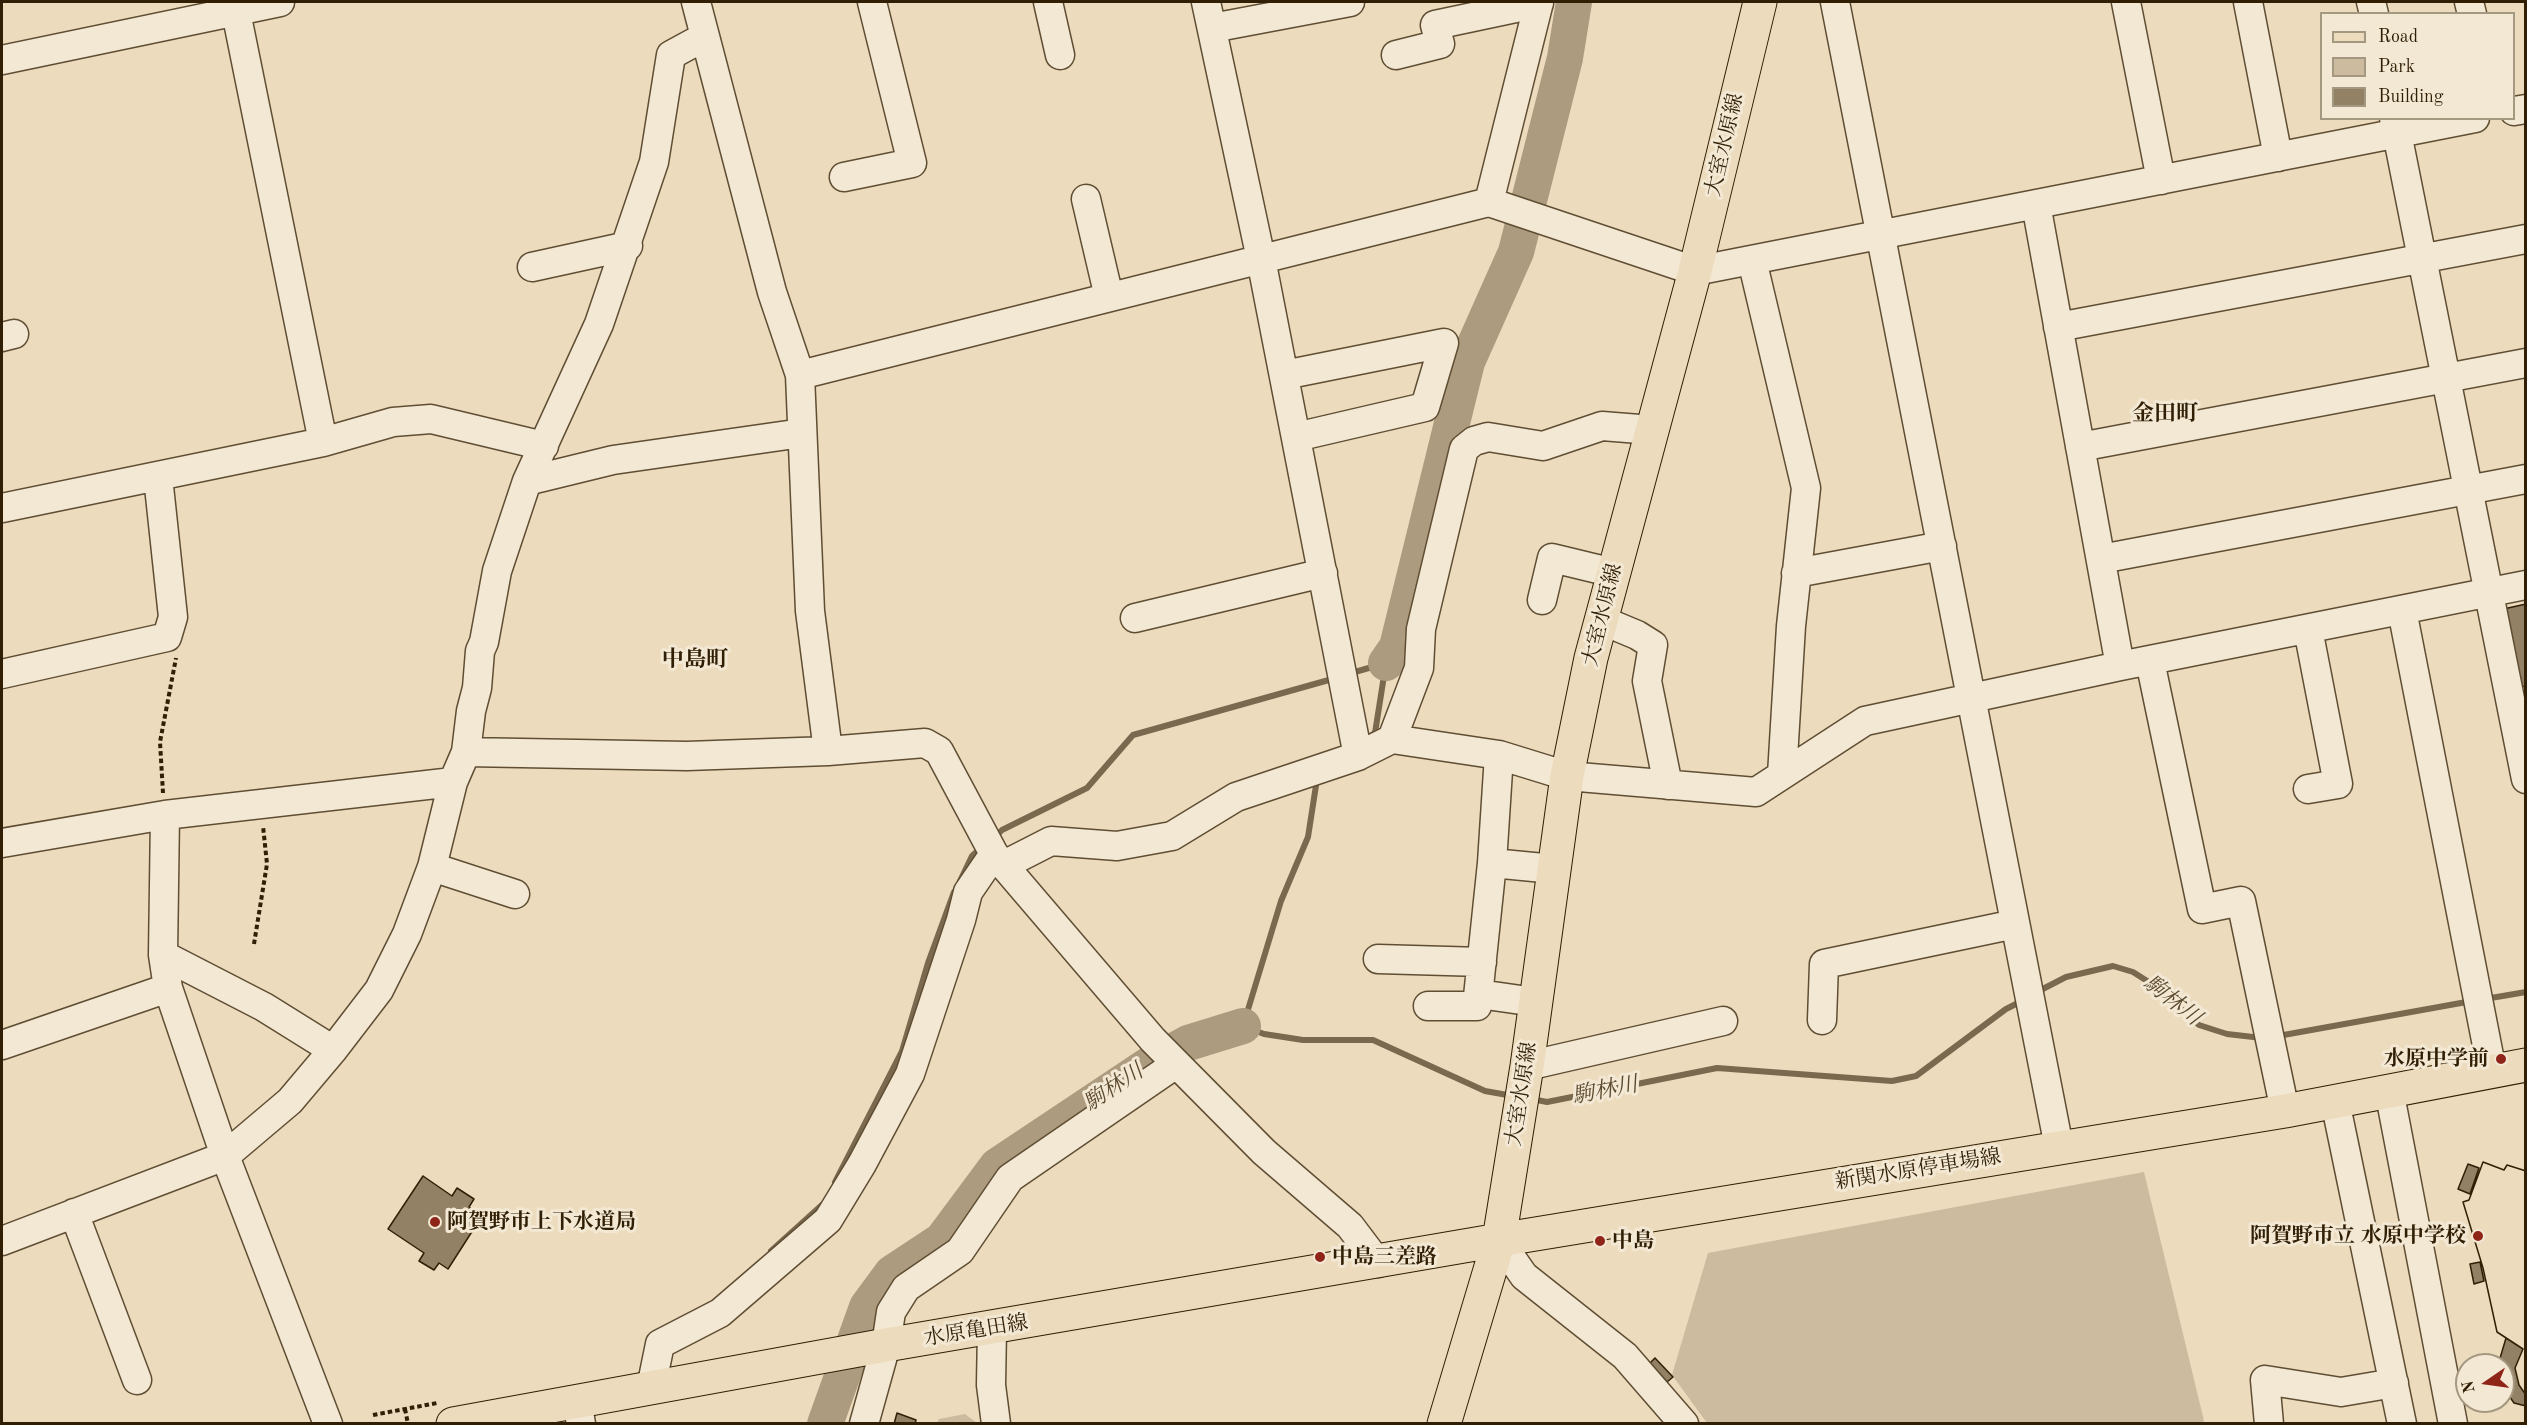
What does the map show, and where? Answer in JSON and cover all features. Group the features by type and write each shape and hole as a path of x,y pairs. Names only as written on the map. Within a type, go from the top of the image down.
{"main road":[{"name":"大室水原線","path":"1499,1240 1527,1066 1567,776 1601,620 1695,270 1760,2"},
{"name":"新関水原停車場線","path":"1499,1240 2285,1110 2526,1065"},
{"name":"水原亀田線","path":"447,1413 579,1412 651,1388 878,1347 1378,1263 1499,1240"},
{"path":"1444,1424 1499,1240"}],"street":[{"path":"2,60 235,6 280,2"},
{"path":"696,2 772,292 800,375 810,611 828,750"},
{"path":"844,177 912,163 872,2"},
{"path":"1048,2 1060,55"},
{"path":"1350,2 1209,15 1261,259 1358,756"},
{"path":"1396,55 1440,44 1435,25 1539,2 1489,202"},
{"path":"1835,2 2059,1147"},
{"path":"2126,2 2161,180"},
{"path":"2248,2 2278,157"},
{"path":"235,6 323,442"},
{"path":"2,1241 225,1156 290,1101 379,990 407,934 432,867 453,782 466,752 471,711 477,688 480,651 484,642 497,571 526,481 599,324 628,246 654,162 671,55 704,37"},
{"path":"800,375 1489,202 1695,270 2278,157 2396,126 2455,120"},
{"path":"2396,126 2526,779"},
{"path":"1086,198 1109,297"},
{"path":"2036,204 2120,666"},
{"path":"2058,327 2526,239"},
{"path":"532,267 628,246"},
{"path":"1752,260 1806,488 1791,626 1782,775"},
{"path":"1284,375 1444,343 1425,407 1296,437"},
{"path":"2080,447 2526,363"},
{"path":"2,508 323,442 393,422 431,419 544,446"},
{"path":"1392,739 1419,668 1421,629 1464,449 1474,441 1488,437 1543,446 1602,426 1652,430"},
{"path":"526,481 613,460 802,433"},
{"path":"2,674 167,637 173,617 158,477"},
{"path":"2101,559 2526,479"},
{"path":"1796,573 1942,546"},
{"path":"1542,600 1552,558 1614,573"},
{"path":"1135,618 1323,573"},
{"path":"651,1388 660,1344 720,1313 828,1220 862,1164 910,1074 961,920 968,892 999,860 1051,841 1117,846 1172,836 1236,797 1358,756 1392,739 1499,755 1567,776 1756,792 1865,721 2120,666 2526,585"},
{"path":"2402,610 2492,1071"},
{"path":"1601,620 1637,635 1653,645 1647,681 1668,785"},
{"path":"2308,629 2338,784 2308,789"},
{"path":"2150,661 2202,909 2241,901 2285,1110"},
{"path":"466,752 687,756 926,743 939,751 999,860 1154,1040 1264,1152 1350,1226 1378,1263"},
{"path":"1428,1006 1477,1006 1492,863 1499,755"},
{"path":"2,843 165,815 453,782"},
{"path":"165,815 163,955 168,988 225,1156 328,1424"},
{"path":"1492,863 1554,869"},
{"path":"432,867 515,894"},
{"path":"1822,1020 1824,964 2015,924"},
{"path":"163,955 264,1007 333,1050"},
{"path":"1378,959 1482,962"},
{"path":"2,1045 168,988"},
{"path":"1479,994 1535,1002"},
{"path":"1527,1066 1723,1021"},
{"path":"864,1424 878,1347 891,1312 906,1288 960,1251 1010,1178 1176,1064"},
{"path":"2389,1090 2453,1424"},
{"path":"2335,1101 2402,1424"},
{"path":"74,1213 137,1380"},
{"path":"1499,1240 1524,1276 1625,1356 1684,1424"},
{"path":"992,1329 991,1385 996,1424"},
{"path":"2269,1424 2265,1380 2341,1392 2394,1383"}],"path":[{"path":"165,815 160,742 177,660 167,637"},
{"path":"254,944 267,864 261,804"},
{"path":"373,1415 405,1409 447,1413"},
{"path":"405,1409 408,1424"}],"green space":[{"path":"2144,1172 2204,1421 2202,1423 1707,1423 1672,1375 1708,1253"},
{"path":"965,1414 977,1423 937,1423 939,1419"}],"building":[{"path":"2526,604 2526,686 2514,688 2499,610"},
{"path":"2483,1162 2504,1170 2507,1165 2526,1171 2526,1395 2519,1385 2515,1368 2523,1349 2497,1332 2483,1268 2463,1202 2469,1200"},
{"path":"2483,1162 2504,1170 2507,1165 2526,1171 2526,1395 2519,1385 2515,1368 2523,1349 2497,1332 2483,1268 2463,1202 2469,1200"},
{"path":"2468,1164 2479,1168 2470,1194 2458,1189"},
{"name":"阿賀野市上下水道局","path":"423,1176 452,1196 457,1188 474,1199 469,1207 482,1216 448,1269 439,1263 434,1270 419,1261 424,1253 388,1229"},
{"path":"2480,1262 2484,1281 2474,1284 2470,1264"},
{"path":"2506,1338 2523,1349 2515,1368 2515,1353 2502,1353"},
{"path":"1655,1358 1673,1377 1667,1382 1650,1363"},
{"path":"2515,1368 2519,1385 2526,1395 2526,1406 2515,1403"},
{"path":"897,1413 916,1420 915,1424 894,1424"}],"waterway":[{"path":"1386,663 1397,647 1467,362 1516,252 1565,58 1574,2"},
{"path":"1348,674 1386,663 1375,733 1370,736"},
{"path":"995,837 1002,830 1087,788 1133,735 1336,678"},
{"name":"駒林川","path":"1317,779 1308,837 1281,901 1243,1026 1264,1034 1303,1040 1373,1040 1485,1091 1513,1096"},
{"path":"960,881 972,856 982,847"},
{"path":"835,1182 902,1051 928,963 954,892"},
{"name":"駒林川","path":"2035,993 2066,977 2113,966 2133,972 2155,986 2199,1025 2227,1034 2262,1038"},
{"name":"駒林川","path":"2485,999 2526,992"},
{"name":"駒林川","path":"1532,1099 1547,1102 1717,1068 1892,1081 1916,1076 2006,1009 2024,1000"},
{"name":"駒林川","path":"2278,1036 2472,1001"},
{"name":"駒林川","path":"825,1424 867,1307 892,1273 942,1240 997,1166 1153,1062 1188,1043 1243,1026"},
{"path":"771,1251 823,1204"}],"place":[{"name":"水原中学前","path":"2501,1059"},
{"name":"阿賀野市上下水道局","path":"435,1222"},
{"name":"阿賀野市立 水原中学校","path":"2478,1236"},
{"name":"中島","path":"1600,1241"},
{"name":"中島三差路","path":"1320,1257"}],"district":[{"name":"金田町","path":"2165,414"},
{"name":"中島町","path":"695,660"}]}
